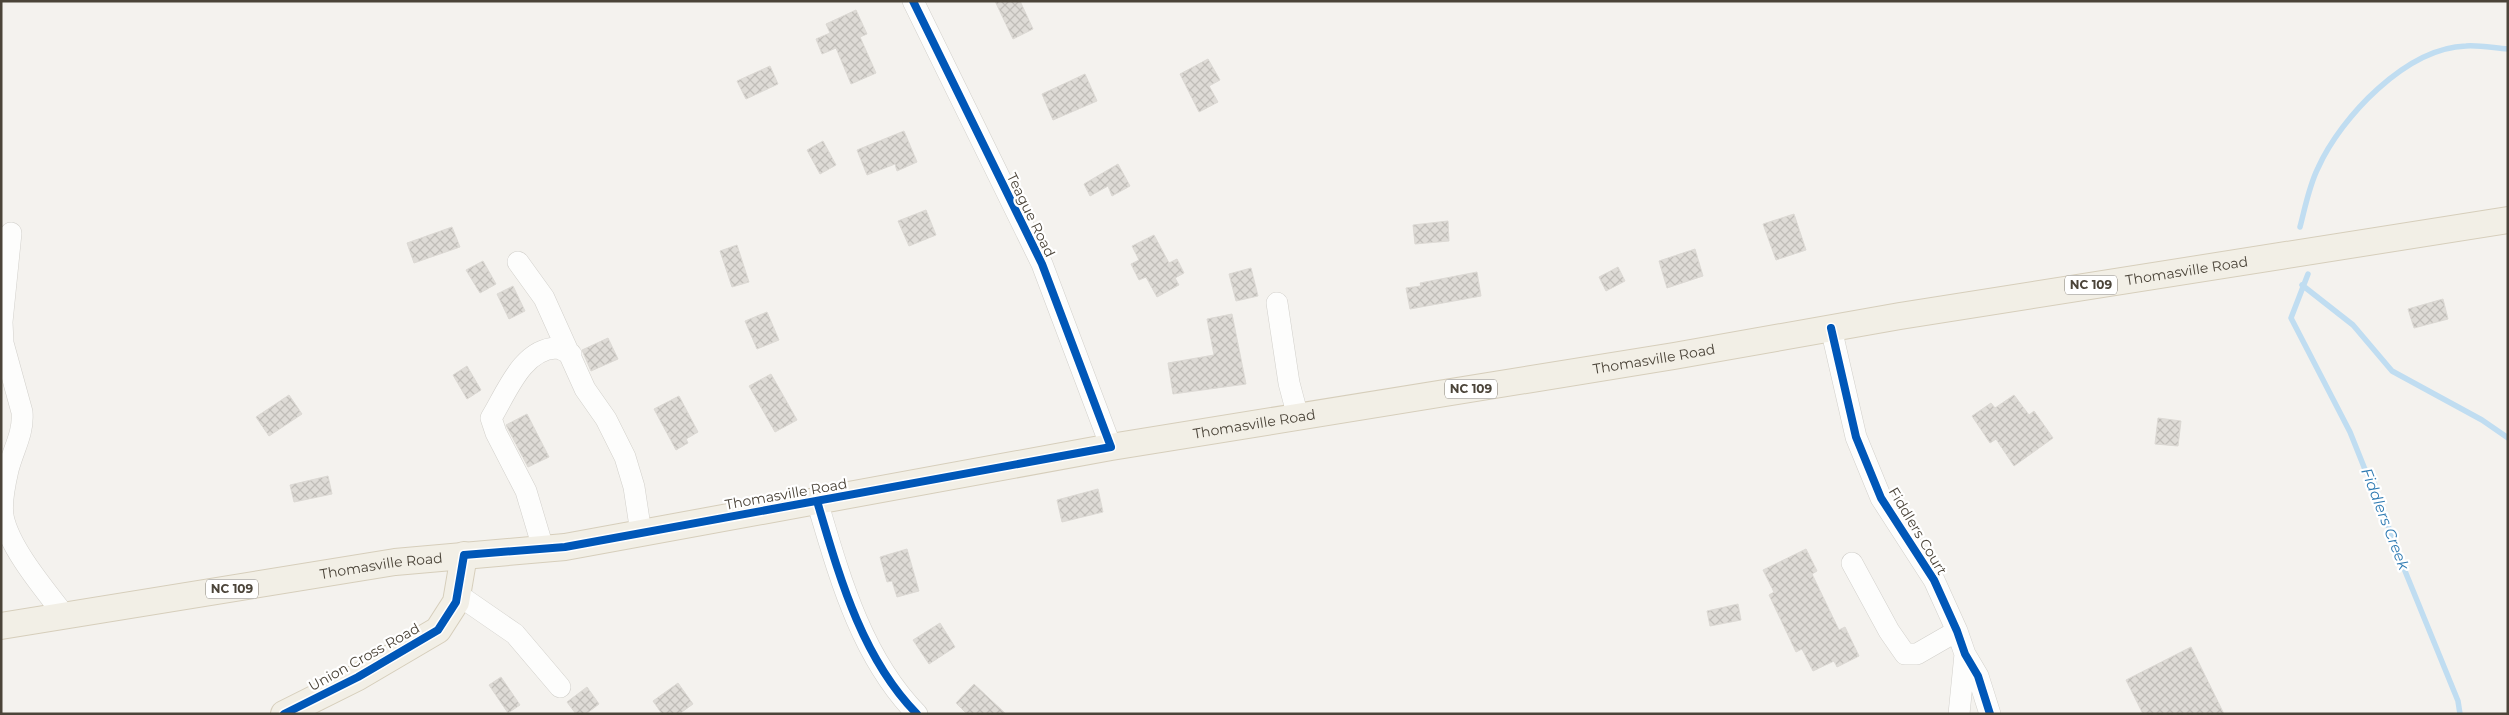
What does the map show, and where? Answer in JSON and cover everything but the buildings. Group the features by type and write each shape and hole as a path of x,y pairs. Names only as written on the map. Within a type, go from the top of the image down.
{"main road":[{"name":"Thomasville Road","path":"1,626 395,562 565,547 1111,447 1674,356 1831,328 2508,220"},
{"name":"Union Cross Road","path":"284,714 358,677 438,630 456,602 464,555"}],"street":[{"name":"Teague Road","path":"913,1 1042,264 1111,447"},
{"path":"12,233 2,322 3,343 22,412 23,423 8,470 3,514 7,530 33,574 65,616"},
{"path":"518,262 544,298 585,389 606,420 626,457 634,487 641,533"},
{"path":"1278,302 1290,384 1298,417"},
{"name":"Fiddlers Court","path":"1831,328 1856,437 1881,498 1934,580 1957,631 1964,654 1978,676 1990,714"},
{"path":"543,548 526,491 496,434 492,418 518,372 536,354 557,348 570,354"},
{"path":"817,501 839,575 856,617 891,683 917,714"},
{"path":"1852,563 1889,631 1905,654 1917,654 1957,631"},
{"path":"458,594 515,634 560,687"},
{"path":"1959,714 1964,654"}],"waterway":[{"name":"Fiddlers Creek","path":"2300,227 2312,182 2329,148 2342,128 2378,89 2399,72 2421,59 2443,50 2466,46 2508,49"},
{"name":"Fiddlers Creek","path":"2308,274 2291,318 2350,432 2366,472 2374,482 2394,544 2458,701 2460,714"},
{"path":"2302,285 2353,325 2392,371 2482,420 2508,438"}],"cycle path":[{"path":"284,714 358,677 438,630 456,602 464,555 565,547 1111,447 1042,264 913,1"},
{"path":"1831,328 1856,437 1881,498 1934,580 1957,631 1965,654 1978,676 1990,714"},
{"path":"817,501 854,614 881,667 898,692 917,714"}]}
